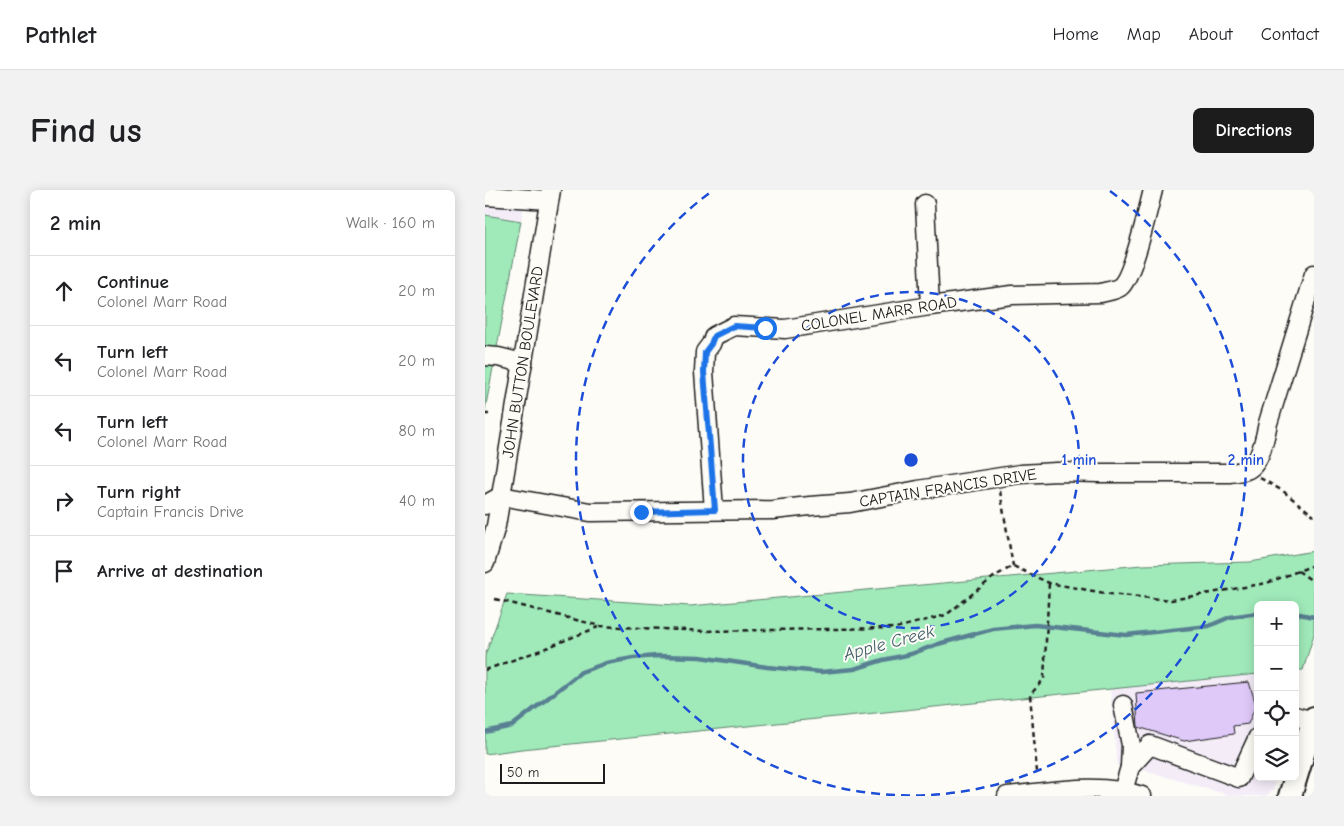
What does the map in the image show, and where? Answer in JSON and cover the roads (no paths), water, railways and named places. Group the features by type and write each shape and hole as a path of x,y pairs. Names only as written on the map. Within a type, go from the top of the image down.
{"main road":[{"path":"1290,796 1307,718"}],"street":[{"name":"COLONEL MARR ROAD","path":"715,510 704,372 705,352 714,336 734,326 785,329 1013,294 1101,292 1113,290 1121,286 1131,268 1153,190"},
{"path":"487,194 550,195"},
{"name":"JOHN BUTTON BOULEVARD","path":"485,563 496,526 550,195"},
{"path":"925,204 930,306"},
{"name":"CAPTAIN FRANCIS DRIVE","path":"501,496 590,512 773,510 850,503 997,477 1057,472 1230,473 1248,470 1254,465 1264,443 1268,423 1314,274"},
{"path":"485,356 498,357 523,364"},
{"path":"485,504 501,496"},
{"path":"1123,706 1131,746 1130,767 1123,790"},
{"path":"1130,767 1150,745 1239,778 1254,746"},
{"path":"1007,796 1085,788 1123,790 1142,796"}],"waterway":[{"name":"Apple Creek","path":"485,732 512,726 581,672 606,663 633,658 657,656 700,657 767,667 821,672 854,669 993,629 1035,625 1126,635 1209,626 1230,617 1254,614"},
{"name":"Apple Creek","path":"1299,614 1314,617"}]}
